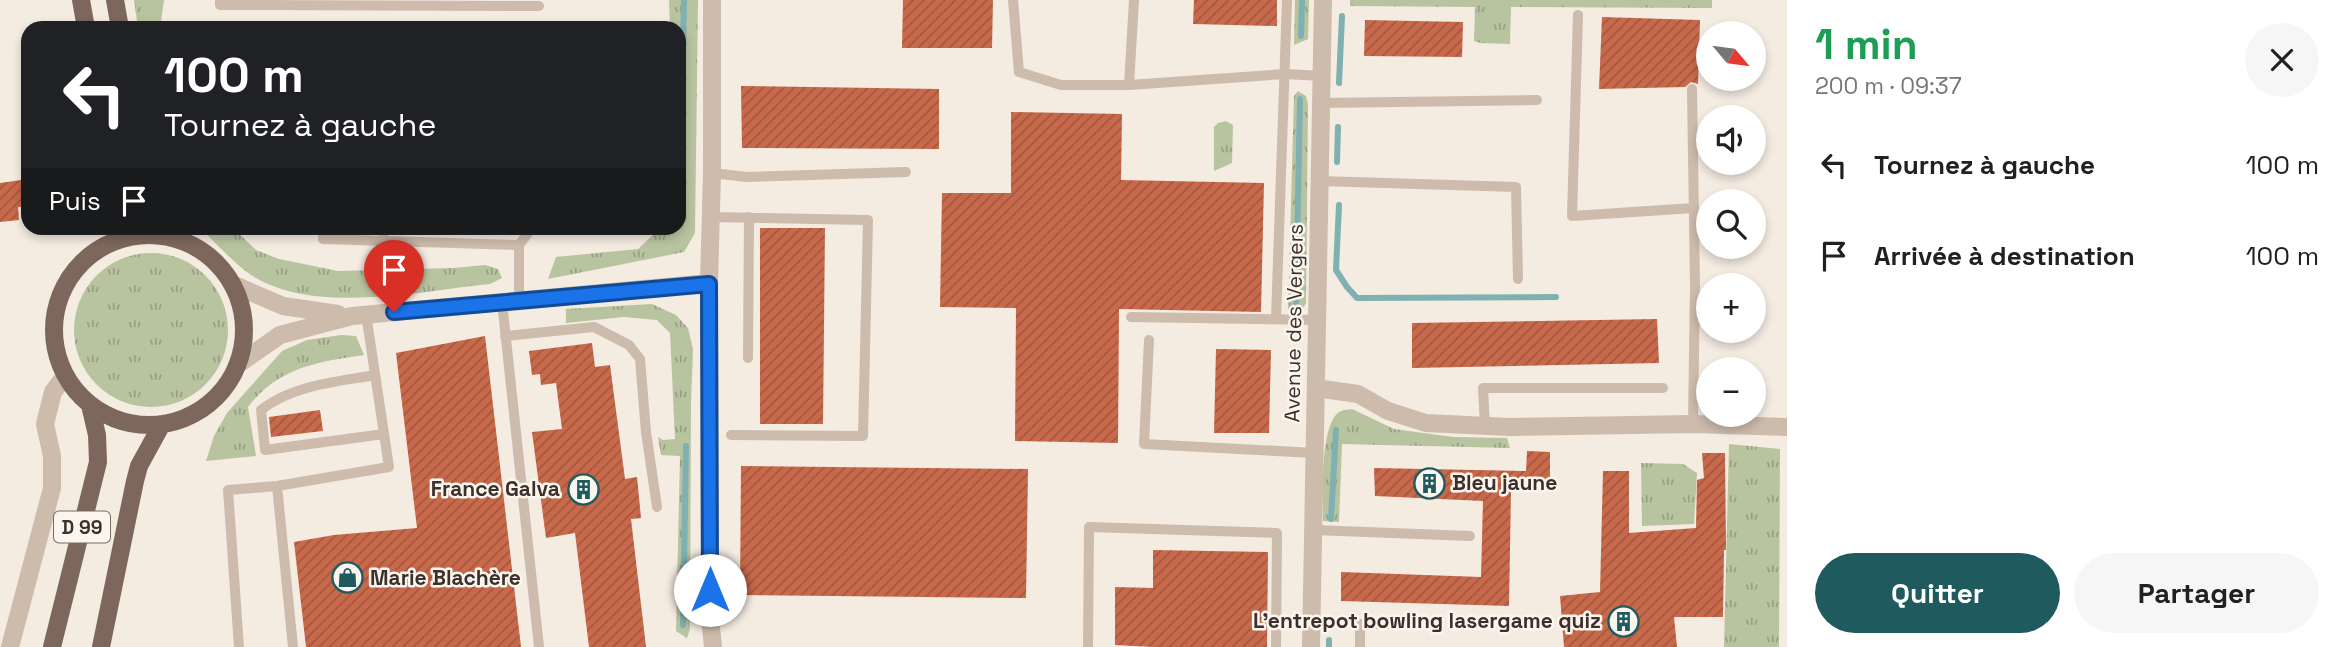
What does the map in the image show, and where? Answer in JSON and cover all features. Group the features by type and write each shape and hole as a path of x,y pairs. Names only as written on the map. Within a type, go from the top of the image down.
{"main road":[{"path":"81,0 85,21"},
{"path":"115,0 119,21"},
{"path":"97,250 102,235"},
{"path":"169,235 137,235 123,238 97,250 73,271 54,315 55,347 65,376 76,392 90,405 117,420 162,424 184,418 204,407 229,381 237,365 242,349 243,324 239,299 232,284 210,257 179,235"},
{"name":"D 99","path":"52,647 98,462 97,435 90,405"},
{"name":"D 99","path":"101,647 139,466 162,424"}],"street":[{"path":"712,0 709,284 710,618 713,647"},
{"name":"Avenue des Vergers","path":"1311,647 1323,0"},
{"path":"232,284 284,306 359,315"},
{"path":"237,365 280,335 359,315 709,284"},
{"path":"10,647 52,488 52,456 45,424 53,392 65,376"},
{"path":"1316,388 1358,394 1388,411 1426,422 1510,428 1693,424 1787,427"}],"lane":[{"path":"220,0 220,5 539,6"},
{"path":"1013,0 1019,72 1061,85 1129,85 1285,74 1322,76"},
{"path":"1129,85 1134,0"},
{"path":"1276,319 1287,0"},
{"path":"1578,15 1572,216 1694,208"},
{"path":"1692,89 1695,285 1693,424"},
{"path":"1321,103 1537,100"},
{"path":"712,173 747,177 906,172"},
{"path":"1320,181 1516,187 1518,279"},
{"path":"711,217 868,219 863,436 731,435"},
{"path":"748,358 749,218"},
{"path":"323,235 323,239 519,244"},
{"path":"383,235 383,241"},
{"path":"526,235 519,244 505,336 539,647"},
{"path":"239,647 228,490 277,486 389,467 375,375 359,315"},
{"path":"1132,317 1317,320"},
{"path":"505,336 594,327 629,345 640,359 646,432 657,507"},
{"path":"1149,340 1144,444 1315,453"},
{"path":"375,375 295,391 273,400 261,410 265,450 384,433"},
{"path":"1485,426 1483,388 1663,388"},
{"path":"277,486 293,647"},
{"path":"1088,647 1089,527 1277,533 1276,647"},
{"path":"1314,530 1470,536"},
{"path":"1360,647 1360,624 1429,624"}],"green space":[{"path":"134,0 164,0 161,21 137,21"},
{"path":"669,0 698,0 695,233 684,252 548,279 556,257 638,249 653,235 686,235 686,21 670,21"},
{"path":"1295,0 1309,0 1308,39 1294,45"},
{"path":"1350,0 1712,0 1712,8 1511,7 1510,44 1474,41 1475,7 1350,6"},
{"path":"1298,91 1306,96 1308,104 1306,303 1296,315 1288,312 1294,96"},
{"path":"1226,121 1233,125 1232,163 1214,171 1214,127"},
{"path":"207,235 240,235 256,250 279,259 338,271 485,265 498,269 502,278 490,284 402,295 339,298 281,289 256,278"},
{"path":"151,253 180,259 205,276 222,301 228,330 222,359 205,384 180,401 151,407 122,401 97,384 80,359 74,330 80,301 97,276 122,259"},
{"path":"652,304 676,315 688,328 693,349 690,629 687,638 676,631 680,456 661,455 658,437 663,440 675,439 670,333 657,320 624,317 566,323 566,309"},
{"path":"341,335 356,336 364,355 315,364 273,383 248,407 256,456 206,461 214,436 227,413 282,351 307,340"},
{"path":"1352,409 1394,429 1453,437 1507,438 1510,448 1342,444 1339,522 1323,521 1324,461 1329,429 1341,411"},
{"path":"1729,444 1780,449 1779,647 1724,647"},
{"path":"1641,463 1683,464 1697,473 1694,524 1642,526"}],"building":[{"path":"903,0 993,0 992,48 902,48"},
{"path":"1194,0 1277,0 1277,26 1193,24"},
{"path":"1602,17 1700,20 1696,21 1696,83 1691,82 1685,87 1599,89"},
{"path":"1365,20 1463,22 1462,57 1364,56"},
{"path":"741,86 939,89 939,149 742,148"},
{"path":"1011,112 1122,114 1121,180 1264,183 1261,312 1119,309 1118,443 1015,441 1016,308 940,307 942,193 1011,193"},
{"path":"21,180 19,220 0,222 0,183"},
{"path":"760,228 825,228 823,424 760,424"},
{"path":"1657,319 1659,363 1412,368 1412,323"},
{"path":"485,336 521,647 306,647 294,542 334,535 417,528 396,353"},
{"name":"France Galva","path":"592,343 595,367 610,365 625,479 637,477 641,518 631,519 646,647 589,647 575,533 546,538 532,432 562,429 556,383 541,385 540,374 532,375 529,351"},
{"path":"1216,349 1271,350 1269,433 1214,433"},
{"path":"320,410 323,431 271,437 269,417"},
{"path":"1527,451 1550,452 1550,490 1511,490 1509,606 1341,601 1341,572 1481,577 1483,501 1375,496 1374,468 1526,471"},
{"path":"1702,453 1725,453 1726,550 1723,617 1674,617 1677,647 1564,647 1560,596 1600,592 1603,471 1629,471 1629,533 1696,528 1697,480 1704,478"},
{"path":"741,466 1028,469 1026,598 740,595"},
{"path":"1153,550 1268,552 1267,647 1115,645 1115,587 1153,588"}],"waterway":[{"path":"684,0 684,21"},
{"path":"1301,36 1302,0"},
{"path":"1339,83 1342,16"},
{"path":"1296,303 1300,99"},
{"path":"1337,162 1338,127"},
{"path":"1339,205 1336,270 1357,298 1556,297"},
{"path":"1331,519 1336,430"},
{"path":"683,625 686,446"},
{"path":"1329,640 1329,647"}],"place":[{"name":"Bleu jaune","path":"1429,483"},
{"name":"France Galva","path":"583,489"},
{"name":"Marie Blachère","path":"347,578"},
{"name":"L'entrepot bowling lasergame quiz","path":"1624,621"}],"route":[{"path":"394,312 709,284 710,590"}]}
